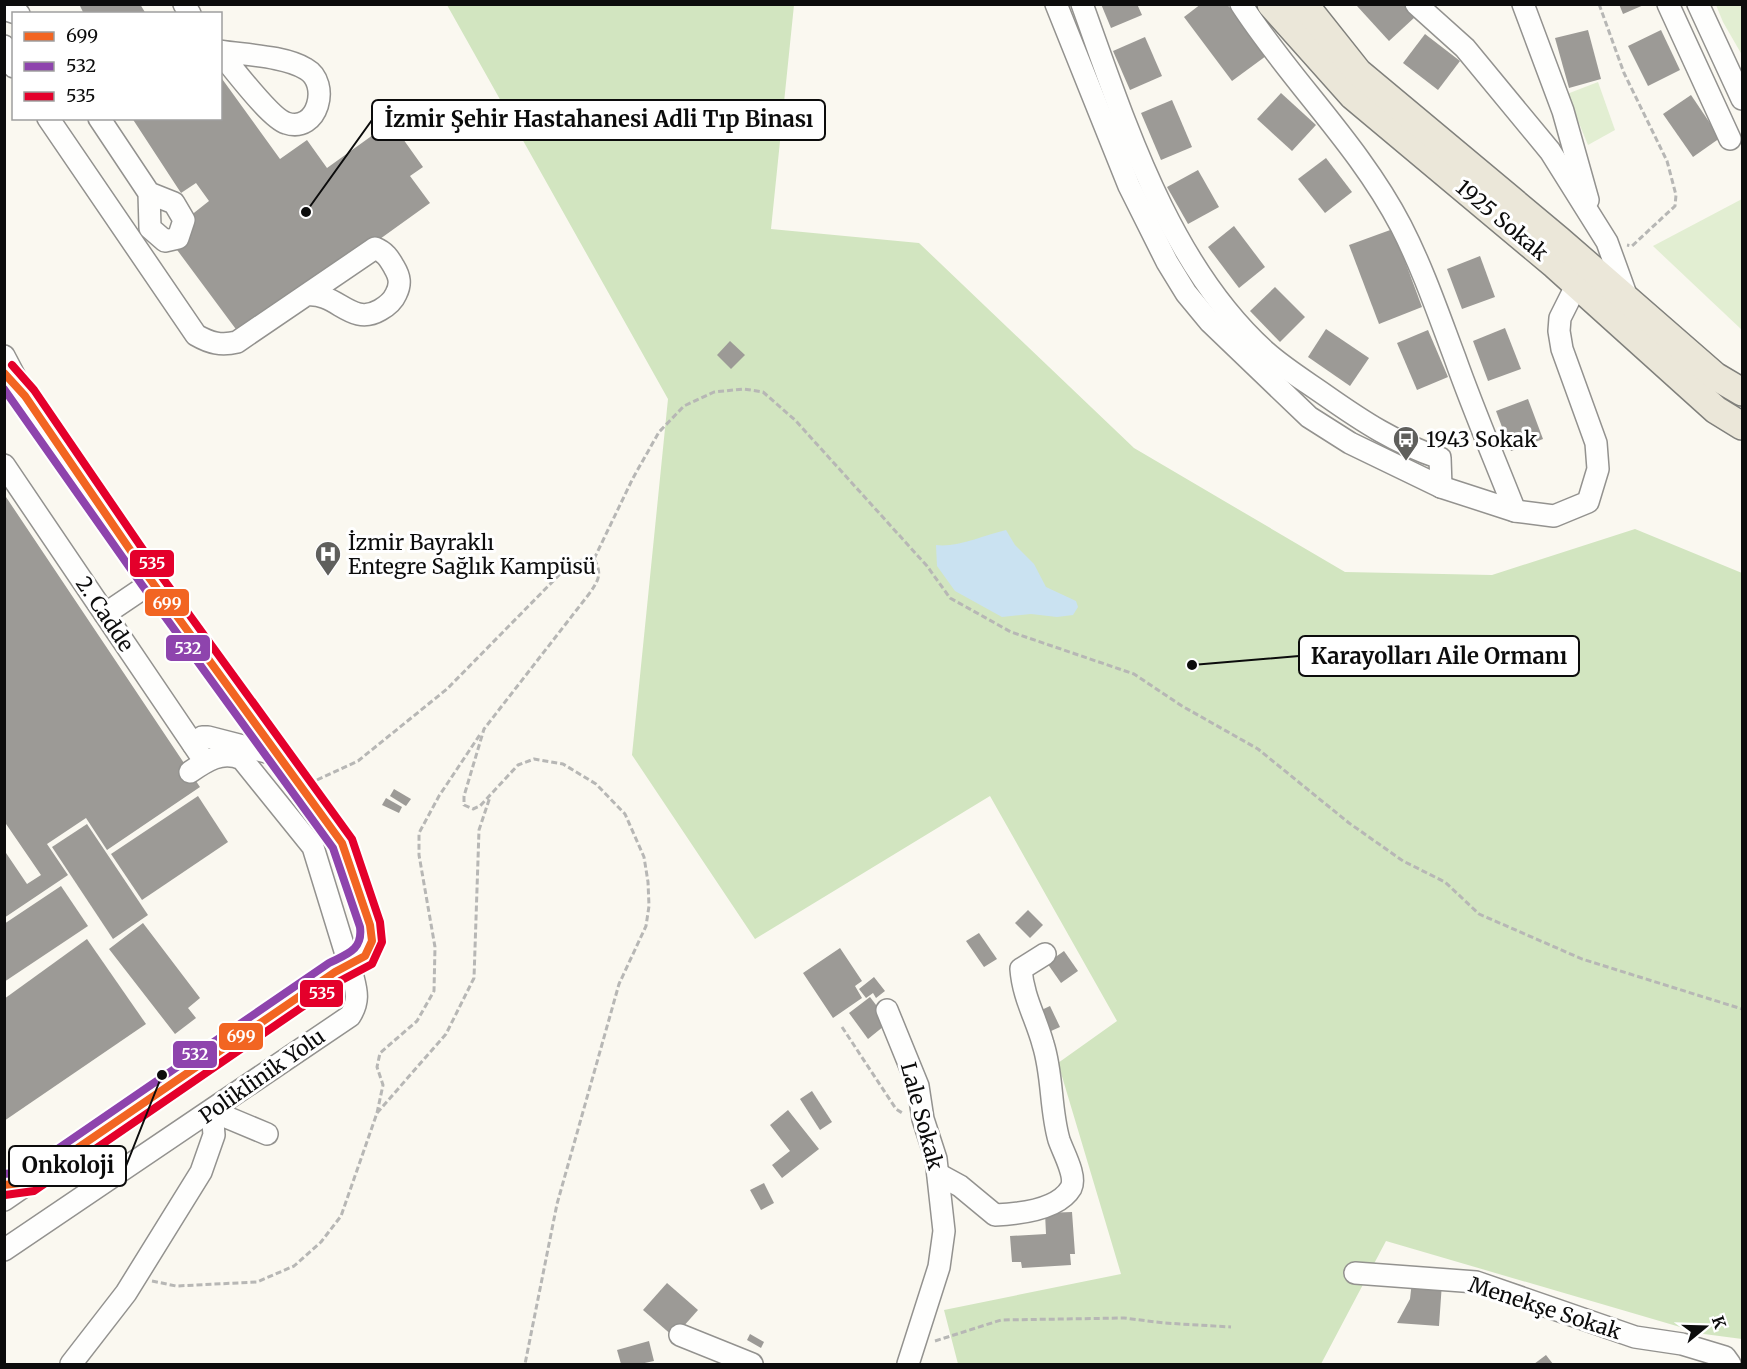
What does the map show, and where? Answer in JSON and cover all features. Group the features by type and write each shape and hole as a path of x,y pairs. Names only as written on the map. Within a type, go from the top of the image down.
{"main road":[{"name":"1925 Sokak","path":"1271,4 1353,96 1577,284 1716,410 1743,426"},
{"name":"1925 Sokak","path":"1304,4 1358,72 1715,376 1743,392"}],"street":[{"path":"1056,4 1129,186 1167,262 1186,293 1210,322 1309,417 1350,443 1441,487 1515,511 1554,516 1588,502 1598,469 1596,443 1562,349 1559,331 1560,318 1577,284"},
{"path":"1082,4 1129,135 1194,265 1249,334 1280,363 1363,423 1411,448 1440,458 1441,487"},
{"path":"1241,4 1277,56 1329,119 1401,226 1434,298 1515,511"},
{"path":"1416,4 1465,48 1550,151 1592,215 1607,243 1628,300"},
{"path":"1523,4 1563,111 1592,215"},
{"path":"1668,4 1730,139"},
{"path":"1698,4 1743,99"},
{"path":"4,46 6,56 12,64"},
{"path":"222,52 290,63 307,69 314,77 319,95 319,106 313,117 293,124 278,119 222,54"},
{"path":"49,120 196,335 209,342 225,345 237,342 307,295"},
{"path":"100,120 149,193"},
{"path":"4,356 26,396 156,588 342,843 370,925 372,941 365,956 335,972 4,1200"},
{"path":"4,372 26,396"},
{"name":"2. Cadde","path":"4,465 193,744 198,767"},
{"path":"105,614 142,589 156,588"},
{"path":"219,739 229,734 238,722 237,699"},
{"path":"193,744 202,737 219,739 278,755"},
{"name":"Poliklinik Yolu","path":"4,1250 350,1016 358,999 320,863 313,847 242,759 225,755 198,767"},
{"path":"938,1174 960,1186 995,1215 1018,1214 1057,1201 1071,1188 1073,1178 1058,1136 1044,1045 1023,989 1021,969 1045,954"},
{"name":"Lale Sokak","path":"887,1010 918,1086 922,1119 936,1159 944,1231 939,1267 909,1357"},
{"path":"71,1365 136,1278 201,1172 214,1135 212,1111 267,1134"},
{"path":"4,1185 28,1182"},
{"name":"Menekşe Sokak","path":"1355,1274 1476,1282 1635,1337 1682,1344 1725,1358 1730,1365"},
{"path":"680,1335 752,1365"}],"path":[{"path":"1599,4 1624,73 1666,161 1676,195 1675,206 1632,246 1607,243"},
{"path":"594,559 633,478 659,432 684,406 714,392 744,389 763,392 795,420 896,531 927,566 950,598 1011,632 1134,674 1182,706 1258,749 1349,823 1403,861 1445,882 1479,914 1582,959 1743,1009"},
{"path":"136,1278 176,1286 257,1282 294,1266 321,1242 341,1216 377,1113 383,1084 376,1067 380,1053 417,1021 434,991 435,947 419,855 419,833 439,796 484,729 600,578 599,568 594,559"},
{"path":"296,780 318,780 358,761 447,689 561,572 576,561 594,559"},
{"path":"484,729 464,796 464,805 473,809 480,806 518,765 534,759 563,764 583,773 625,814 644,857 648,882 649,906 646,926 619,984 557,1204 525,1365"},
{"path":"377,1113 446,1034 474,978 478,939 476,870 479,830 490,795"},
{"path":"842,1027 896,1108 907,1116 922,1119"},
{"path":"909,1357 949,1335 1001,1320 1124,1318 1230,1327"}],"green space":[{"path":"447,5 794,5 771,229 919,243 1134,448 1345,572 1492,575 1635,529 1742,573 1742,1339 1704,1334 1386,1241 1321,1364 958,1364 944,1310 1121,1274 1058,1063 1117,1021 990,796 755,939 632,755 668,399"},
{"path":"1716,5 1742,5 1742,55 1723,22"},
{"path":"1598,82 1615,130 1588,145 1567,94"},
{"path":"1742,199 1742,330 1653,246"}],"water":[{"path":"1006,530 1015,545 1034,564 1046,587 1076,601 1078,607 1073,615 1057,617 1031,614 1002,617 955,591 937,566 936,545 961,543"}],"building":[{"path":"79,4 140,4 145,12 83,12"},
{"path":"1101,4 1137,4 1142,15 1111,28"},
{"path":"1201,4 1227,4 1266,56 1232,81 1184,17"},
{"path":"1359,4 1403,4 1415,17 1389,41 1357,6"},
{"path":"1619,4 1646,4 1623,14"},
{"path":"1588,30 1601,79 1569,88 1555,38"},
{"path":"1661,30 1680,70 1648,86 1628,46"},
{"path":"1425,34 1460,61 1438,90 1403,63"},
{"path":"1145,37 1162,76 1130,90 1113,51"},
{"path":"222,79 280,159 307,140 327,168 391,122 423,167 410,176 430,203 302,295 297,288 238,332 166,235 209,201 196,183 181,193 133,120 222,120"},
{"path":"1281,93 1316,125 1292,151 1257,119"},
{"path":"1691,95 1720,138 1693,157 1663,114"},
{"path":"1172,100 1192,147 1161,160 1141,113"},
{"path":"1326,158 1352,192 1325,213 1298,179"},
{"path":"1198,170 1219,207 1188,224 1167,187"},
{"path":"1234,226 1265,267 1239,288 1208,247"},
{"path":"1393,229 1422,307 1379,324 1349,245"},
{"path":"1480,256 1495,297 1462,309 1447,269"},
{"path":"1275,287 1305,317 1280,342 1250,311"},
{"path":"1505,328 1521,369 1488,381 1473,341"},
{"path":"1326,329 1369,358 1350,386 1308,357"},
{"path":"1428,330 1448,377 1417,390 1397,343"},
{"path":"730,341 745,355 731,369 717,355"},
{"path":"1528,399 1543,439 1511,451 1496,411"},
{"path":"4,494 200,787 107,850 86,818 47,844 68,875 4,918 4,850 27,884 41,875 4,821"},
{"path":"394,789 411,799 406,806 390,796"},
{"path":"198,796 228,842 142,900 111,854"},
{"path":"386,798 402,807 399,813 382,805"},
{"path":"87,824 148,915 113,939 52,847"},
{"path":"61,886 88,926 4,982 4,924"},
{"path":"1028,910 1043,925 1030,938 1015,923"},
{"path":"143,923 200,998 188,1008 196,1018 175,1034 109,949"},
{"path":"979,933 997,959 984,967 966,941"},
{"path":"87,939 146,1024 4,1121 4,999"},
{"path":"840,948 862,981 855,986 862,998 833,1018 803,973"},
{"path":"1064,951 1078,971 1061,983 1047,963"},
{"path":"874,977 885,991 876,998 873,993 866,998 859,989"},
{"path":"870,997 889,1022 868,1039 849,1013"},
{"path":"1050,1006 1060,1027 1042,1035 1033,1014"},
{"path":"812,1091 832,1122 820,1130 800,1099"},
{"path":"788,1110 819,1149 782,1178 772,1165 790,1151 770,1125"},
{"path":"764,1183 774,1203 761,1210 750,1190"},
{"path":"1072,1212 1075,1254 1070,1254 1071,1265 1022,1268 1021,1262 1012,1262 1010,1236 1046,1234 1045,1213"},
{"path":"1412,1281 1442,1283 1439,1326 1397,1323 1410,1299"},
{"path":"667,1283 698,1310 674,1337 643,1310"},
{"path":"750,1334 764,1342 761,1348 747,1340"},
{"path":"649,1341 654,1361 621,1364 617,1350"},
{"path":"1546,1355 1553,1364 1534,1364"}],"transit line":[{"name":"535","path":"5,1195 34,1191 340,981 372,964 382,942 380,922 352,839 159,573 34,390 12,365"},
{"name":"699","path":"4,373 25,396 150,579 342,843 370,925 372,941 365,956 335,972 28,1182 4,1185"},
{"name":"532","path":"4,389 142,585 333,848 360,927 359,941 348,954 329,963 24,1172 4,1174"}],"place":[{"name":"İzmir Şehir Hastahanesi Adli Tıp Binası","path":"306,212"},
{"name":"1943 Sokak","path":"1406,462"},
{"name":"İzmir Bayraklı Entegre Sağlık Kampüsü","path":"328,577"},
{"name":"Karayolları Aile Ormanı","path":"1192,665"},
{"name":"Onkoloji","path":"162,1075"}]}
